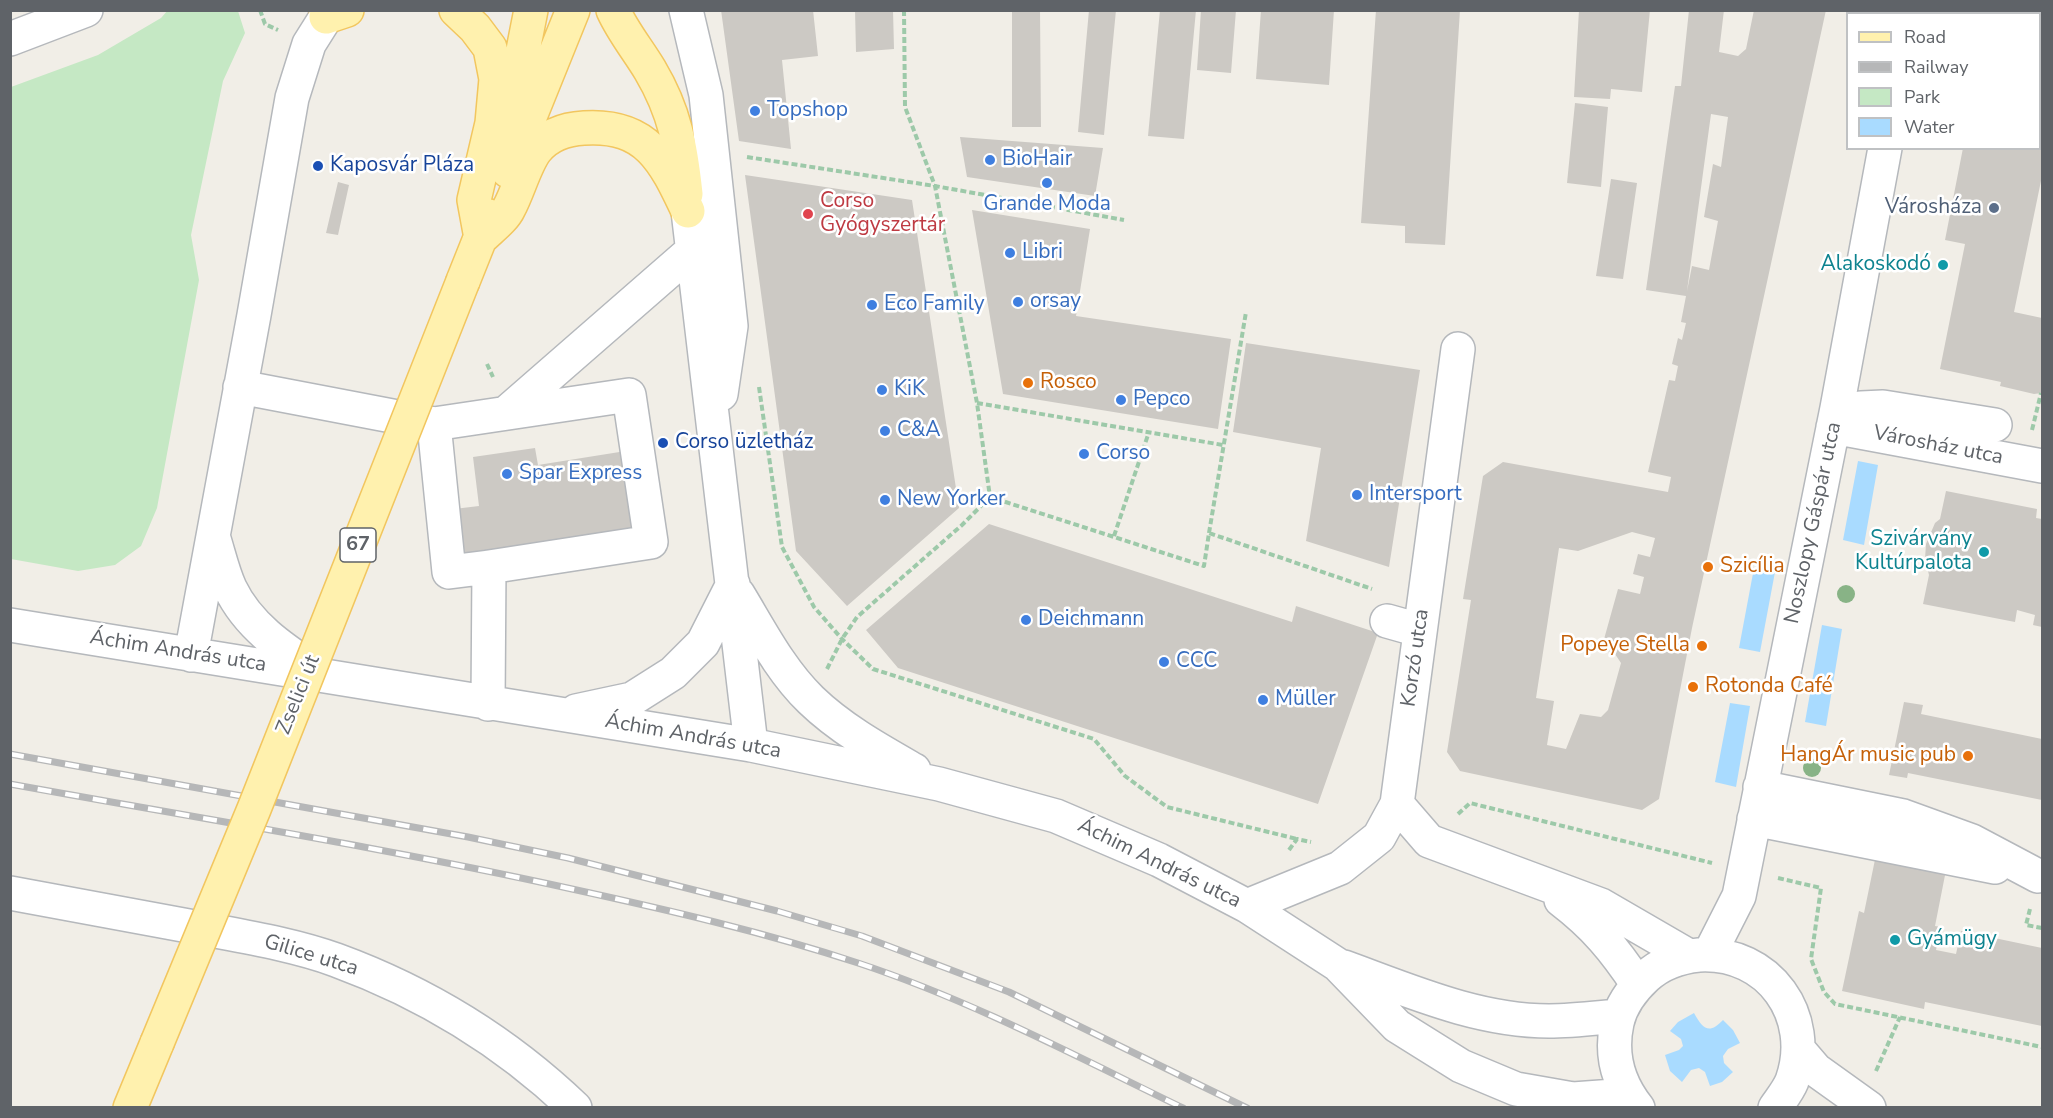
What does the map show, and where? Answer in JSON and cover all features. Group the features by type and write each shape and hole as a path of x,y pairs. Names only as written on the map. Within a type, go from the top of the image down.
{"main road":[{"path":"456,10 475,28 490,48 496,79 492,123 474,200 486,225 508,211 535,151 553,135 575,128 603,126 626,131 644,142 672,178 688,211"},
{"name":"67","path":"486,225 531,10"},
{"name":"67","path":"486,225 573,10"},
{"path":"613,10 620,26 650,71 673,116 682,152 688,211"},
{"name":"Zselici út","path":"130,1107 254,809 486,225"}],"street":[{"path":"10,39 86,10"},
{"path":"686,10 706,95 731,326 714,437"},
{"path":"191,655 292,98 309,44 335,12"},
{"name":"Noszlopy Gáspár utca","path":"1748,964 1741,883 1833,427 1885,150"},
{"path":"688,211 751,746"},
{"path":"506,412 693,250"},
{"name":"Korzó utca","path":"1397,804 1458,349"},
{"path":"240,387 434,424 628,395 651,542 449,572 434,424"},
{"path":"1833,427 1846,414 1861,408 1883,407 1995,425"},
{"name":"Városház utca","path":"1833,427 2043,466"},
{"path":"213,537 230,588 251,621 282,649 324,676"},
{"path":"488,704 489,567"},
{"path":"733,584 780,664 811,700 847,729 939,784"},
{"path":"557,715 632,699 674,673 703,643 733,584"},
{"path":"1383,606 1419,630"},
{"name":"Áchim András utca","path":"10,625 751,746 939,784 1056,816 1159,860 1247,906 1338,965 1397,1026 1461,1066 1516,1089 1574,1099 1633,1101"},
{"path":"1757,803 1903,816 1972,841 2038,876 1757,803"},
{"path":"1247,906 1340,868 1379,837 1397,804 1429,841 1601,905 1699,955"},
{"path":"1537,882 1584,917 1614,949 1638,985"},
{"name":"Noszlopy Gáspár utca","path":"1699,955 1741,883"},
{"name":"Gilice utca","path":"10,893 251,938 335,960 401,987 463,1020 516,1056 575,1107"},
{"path":"1633,1101 1617,1070 1614,1043 1619,1016 1638,985 1661,966 1699,955 1728,957 1748,964 1767,977 1785,997 1797,1028 1797,1049 1792,1080 1775,1107"},
{"name":"Áchim András utca","path":"1338,965 1447,1004 1492,1016 1549,1021 1619,1016"},
{"path":"1797,1049 1816,1070 1865,1105"}],"path":[{"path":"904,10 905,107 935,186 977,403 990,497"},
{"path":"737,155 935,186 1124,220"},
{"path":"990,497 1204,566 1246,312"},
{"path":"758,381 782,547 814,607 873,669 1094,739 1125,776 1167,807 1297,839"},
{"path":"977,403 1223,445"},
{"path":"1114,536 1149,432"},
{"path":"811,700 842,639 858,617 962,525 990,497"},
{"path":"1209,533 1383,606"},
{"path":"1741,883 1821,888 1811,959 1824,992 1835,1004 2043,1047"},
{"path":"1865,1105 1900,1017"}],"green space":[{"path":"168,10 238,11 245,33 223,81 191,235 199,280 157,508 141,546 115,565 78,571 11,559 11,87 98,55 161,18"}],"water":[{"path":"1858,461 1878,465 1864,545 1843,540"},
{"path":"1754,568 1775,572 1760,652 1739,648"},
{"path":"1822,625 1842,629 1826,726 1805,722"},
{"path":"1730,703 1750,706 1736,787 1715,782"},
{"path":"1694,1013 1703,1026 1710,1029 1723,1020 1733,1030 1740,1043 1728,1049 1723,1056 1724,1063 1733,1072 1722,1082 1710,1086 1705,1072 1699,1068 1691,1070 1682,1082 1670,1071 1665,1055 1683,1046 1681,1039 1670,1031 1678,1022"}],"building":[{"path":"721,10 813,10 818,56 782,60 791,149 739,141"},
{"path":"855,10 893,10 894,49 856,52"},
{"path":"1012,10 1040,10 1041,127 1012,127"},
{"path":"1089,10 1116,10 1104,135 1078,132"},
{"path":"1160,10 1196,10 1184,139 1148,136"},
{"path":"1201,10 1236,10 1231,73 1197,70"},
{"path":"1261,10 1334,10 1329,85 1256,79"},
{"path":"1376,10 1460,10 1445,245 1405,243 1405,226 1361,223"},
{"path":"1579,10 1650,10 1642,92 1611,89 1610,99 1574,97"},
{"path":"1689,10 1724,10 1719,52 1738,56 1746,49 1754,10 1826,10 1692,628 1659,799 1642,810 1460,771 1447,752 1471,600 1463,599 1483,476 1503,462 1668,492 1671,477 1648,472 1669,380 1675,381 1678,366 1672,364 1678,338 1682,340 1686,323 1681,322 1686,296 1646,290 1675,86 1681,86","holes":["1711,114 1728,117 1721,167 1713,164 1704,217 1718,221 1709,270 1692,266 1687,291","1632,532 1655,538 1650,557 1638,554 1633,574 1644,577 1640,594 1618,589 1601,650 1615,654 1621,663 1608,710 1601,717 1580,714 1566,749 1547,745 1554,701 1536,698 1559,548 1578,551"]},
{"name":"Városháza","path":"2041,28 2042,176 2014,312 2042,318 2042,393 2034,394 2000,386 2001,382 1940,369 1965,244 1945,240 1963,150 2041,150"},
{"path":"1575,103 1608,107 1601,187 1567,183"},
{"path":"960,137 1103,148 1095,196 967,177"},
{"path":"745,175 912,200 959,508 847,606 796,551"},
{"path":"1611,179 1637,183 1623,279 1596,276"},
{"path":"338,182 349,185 338,235 326,233"},
{"path":"972,210 1090,229 1076,316 1231,339 1218,429 1003,394"},
{"name":"Intersport","path":"1246,343 1420,370 1389,567 1306,541 1321,448 1233,432"},
{"path":"535,448 538,465 632,450 645,535 462,562 454,509 479,506 473,457"},
{"name":"Szivárvány Kultúrpalota","path":"1946,491 2037,509 2036,518 2042,519 2042,627 2033,625 2035,615 2017,610 2015,622 1923,604 1929,575 1925,559 1926,544 1935,523 1940,519"},
{"path":"989,524 1292,622 1296,606 1378,633 1318,804 898,668 866,630"},
{"name":"HangÁr music pub","path":"1904,702 1923,705 1921,714 2042,739 2042,800 1908,773 1907,778 1889,775"},
{"name":"Gyámügy","path":"1878,845 1948,860 1935,926 1941,927 1936,950 1956,954 1961,931 2042,948 2042,1026 1925,1002 1924,1009 1842,991 1859,911 1864,913"}],"railway":[{"path":"10,754 468,837 568,858 777,911 862,936 1009,992 1247,1108"},
{"path":"10,784 502,874 680,913 787,941 900,978 982,1011 1183,1108"}],"place":[{"name":"Topshop","path":"755,111"},
{"name":"BioHair","path":"990,160"},
{"name":"Kaposvár Pláza","path":"318,166"},
{"name":"Grande Moda","path":"1047,183"},
{"name":"Városháza","path":"1994,208"},
{"name":"Corso Gyógyszertár","path":"808,214"},
{"name":"Libri","path":"1010,253"},
{"name":"Alakoskodó","path":"1943,265"},
{"name":"orsay","path":"1018,302"},
{"name":"Eco Family","path":"872,305"},
{"name":"Rosco","path":"1028,383"},
{"name":"KiK","path":"882,390"},
{"name":"Pepco","path":"1121,400"},
{"name":"C&A","path":"885,431"},
{"name":"Corso üzletház","path":"663,443"},
{"name":"Corso","path":"1084,454"},
{"name":"Spar Express","path":"507,474"},
{"name":"Intersport","path":"1357,495"},
{"name":"New Yorker","path":"885,500"},
{"name":"Szivárvány Kultúrpalota","path":"1984,552"},
{"name":"Szicília","path":"1708,567"},
{"name":"Deichmann","path":"1026,620"},
{"name":"Popeye Stella","path":"1702,646"},
{"name":"CCC","path":"1164,662"},
{"name":"Rotonda Café","path":"1693,687"},
{"name":"Müller","path":"1263,700"},
{"name":"HangÁr music pub","path":"1968,756"},
{"name":"Gyámügy","path":"1895,940"}]}
